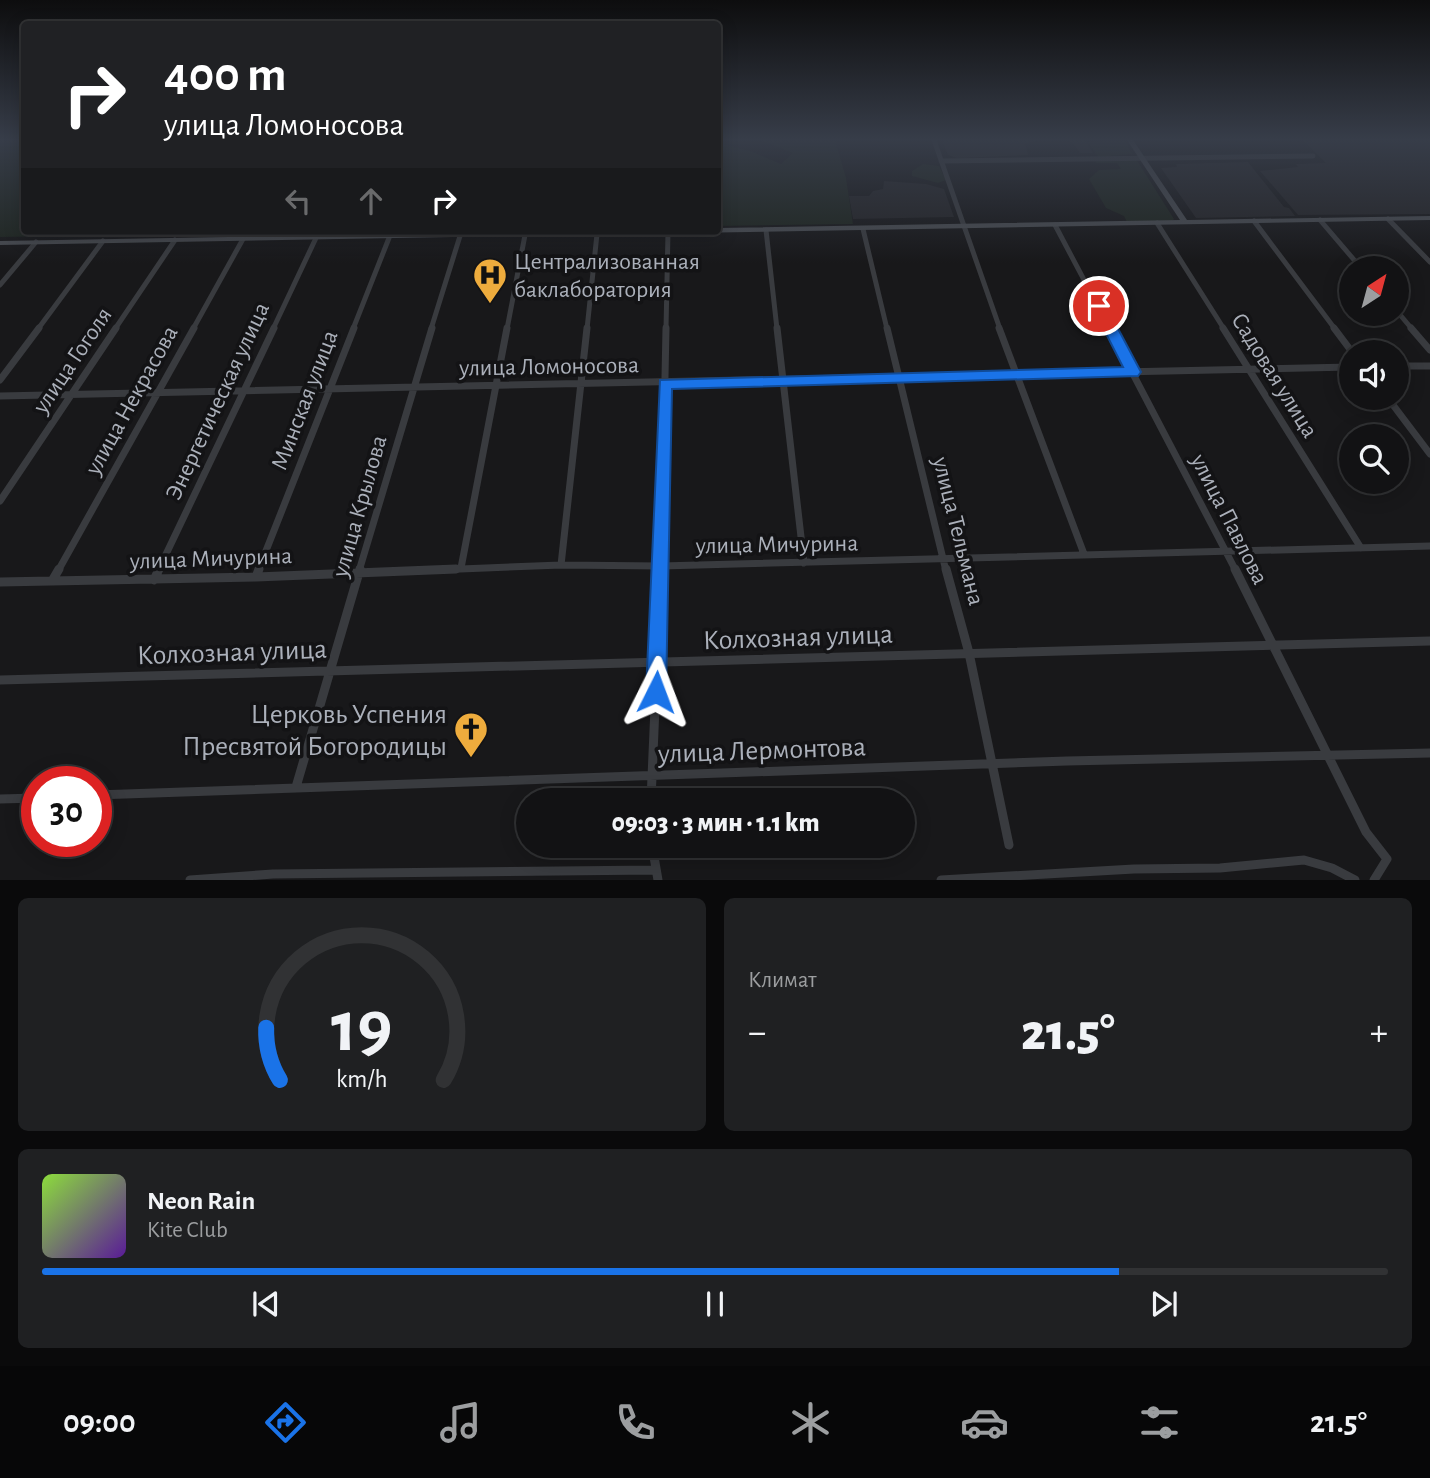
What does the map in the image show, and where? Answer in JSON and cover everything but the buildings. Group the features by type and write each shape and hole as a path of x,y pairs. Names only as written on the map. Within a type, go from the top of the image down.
{"main road":[{"path":"1157,181 1185,222"},
{"path":"721,231 1430,218"},
{"path":"138,240 141,235"},
{"path":"369,238 374,235"},
{"path":"0,243 525,235"}],"street":[{"path":"948,181 1016,375 1084,554"},
{"path":"1388,219 1430,262"},
{"path":"1320,220 1351,256"},
{"path":"1254,221 1343,340"},
{"name":"Садовая улица","path":"1157,223 1361,548"},
{"name":"улица Павлова","path":"1055,225 1226,551 1366,832 1387,859 1374,880"},
{"name":"улица Тельмана","path":"863,229 943,559 969,653 1009,845"},
{"path":"766,230 804,563"},
{"path":"461,568 525,235"},
{"path":"561,565 597,235"},
{"path":"650,788 658,664 668,235"},
{"name":"улица Крылова","path":"296,787 460,236"},
{"name":"Энергетическая улица","path":"154,580 316,238"},
{"name":"Минская улица","path":"256,577 389,238"},
{"name":"улица Некрасова","path":"52,581 243,239"},
{"name":"улица Гоголя","path":"0,501 175,240"},
{"path":"0,380 103,241"},
{"path":"0,285 36,242"},
{"path":"1409,325 1430,350"},
{"path":"1409,366 1430,366"},
{"name":"улица Ломоносова","path":"0,396 580,386 1339,367"},
{"path":"1397,410 1430,454"},
{"name":"улица Мичурина","path":"0,582 256,577 561,565 804,563 1430,546"},
{"name":"Колхозная улица","path":"0,680 658,664 1430,640"},
{"name":"улица Лермонтова","path":"112,794 1067,761 1328,757 1430,752"},
{"path":"0,799 21,798"},
{"path":"941,880 1134,869 1220,868 1304,860 1332,868 1355,880"},
{"path":"190,880 273,874 656,875"}],"shaded area":[{"path":"0,181 21,181 21,235 121,235 0,237"},
{"path":"721,181 846,181 853,224 721,226"},
{"path":"885,181 926,184 944,189 954,217 853,219 849,196 869,196 873,191 883,189"},
{"path":"1090,181 1150,181 1174,219 1127,222 1124,216 1106,208"},
{"path":"1170,181 1263,181 1295,216 1196,218"},
{"path":"1269,181 1430,181 1430,214 1298,215"}],"place":[{"name":"Централизованная баклаборатория","path":"490,305"},
{"name":"Церковь Успения Пресвятой Богородицы","path":"471,759"}],"route":[{"path":"656,692 665,383 1133,372 1099,306"}]}
